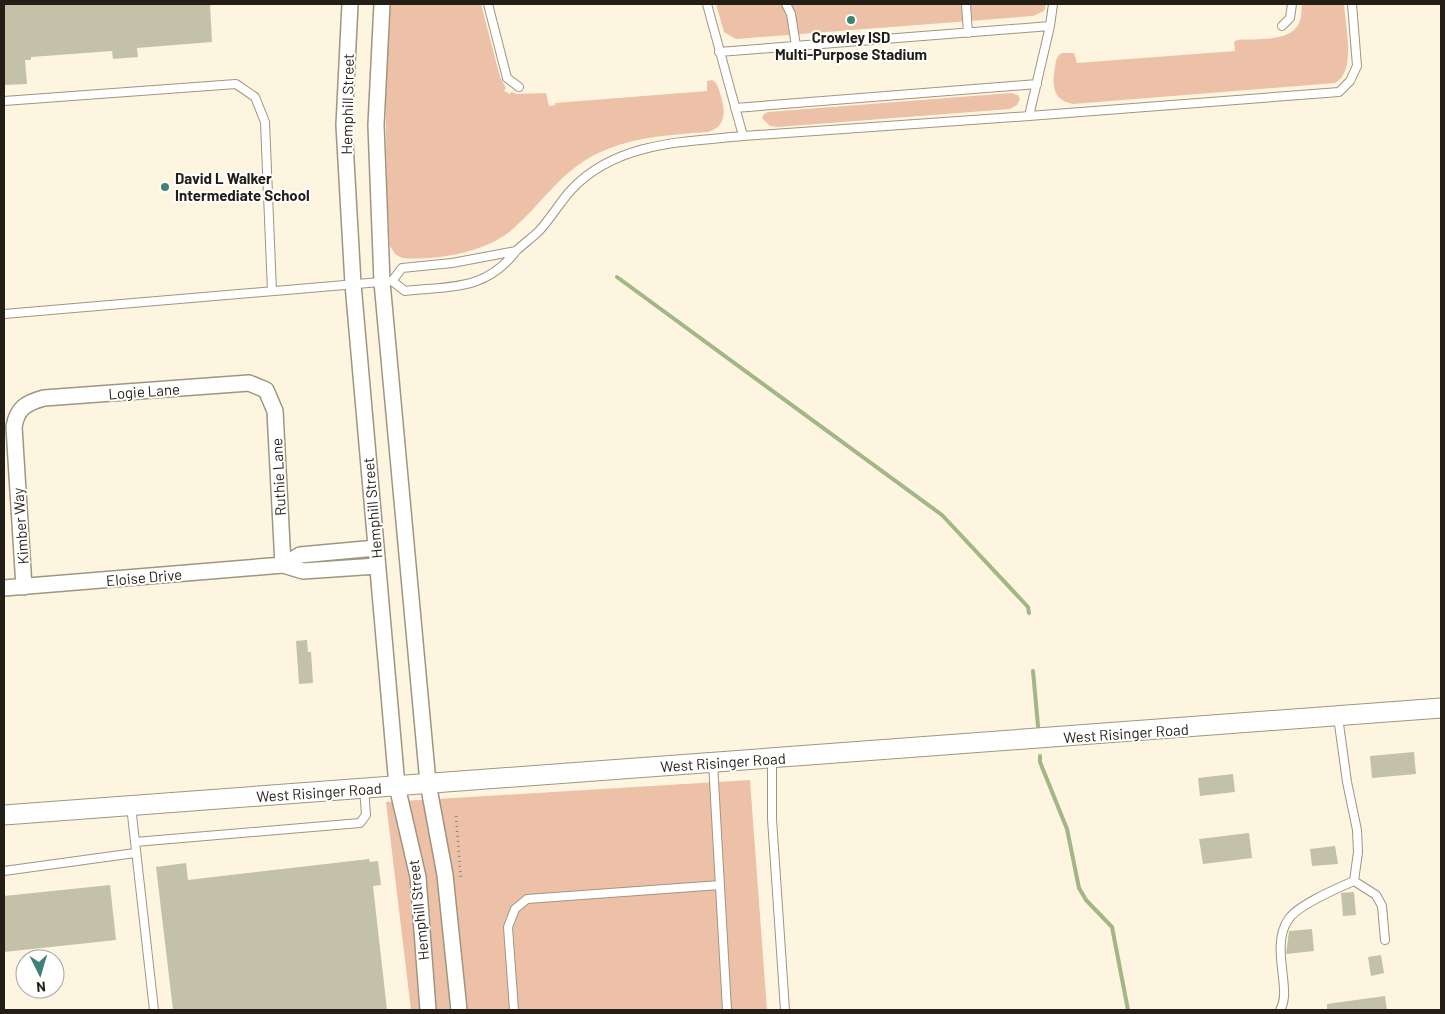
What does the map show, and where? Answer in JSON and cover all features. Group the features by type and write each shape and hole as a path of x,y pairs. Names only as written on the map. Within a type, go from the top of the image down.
{"street":[{"name":"Hemphill Street","path":"350,4 344,125 353,284 397,786 418,877 428,1010"},
{"name":"Hemphill Street","path":"382,4 376,125 387,281 428,783 445,875 459,1010"},
{"name":"Logie Lane","path":"22,407 44,398 249,383 266,390"},
{"name":"Ruthie Lane","path":"266,390 275,411 283,565"},
{"name":"Kimber Way","path":"22,407 16,415 14,427 24,587"},
{"name":"Eloise Drive","path":"283,565 300,555 376,548"},
{"name":"Eloise Drive","path":"4,588 283,565 304,571 377,566"},
{"name":"West Risinger Road","path":"4,815 1441,708"}],"lane":[{"path":"488,4 507,78 518,87"},
{"path":"707,4 743,136"},
{"path":"786,4 791,14 796,46"},
{"path":"966,4 968,33"},
{"path":"1029,116 1050,26 1053,4"},
{"path":"1282,26 1290,18 1292,4"},
{"path":"4,314 387,281 404,291 480,281 504,267 516,251 538,232 572,189 600,166 631,151 663,144 743,136 1338,92 1350,81 1357,66 1352,4"},
{"path":"719,52 1050,26"},
{"path":"4,101 236,84 255,97 266,122 272,291"},
{"path":"735,108 1037,84"},
{"path":"387,281 402,268 452,263 516,251"},
{"path":"1338,717 1346,782 1357,830 1358,852 1354,881"},
{"path":"772,758 772,819 785,1010"},
{"path":"713,762 727,1010"},
{"path":"134,842 360,823 366,815 364,788"},
{"path":"131,806 154,1010"},
{"path":"4,871 136,853"},
{"path":"1354,881 1376,895 1382,906 1385,940"},
{"path":"1280,1010 1285,993 1281,955 1282,936 1288,919 1318,897 1354,881"},
{"path":"514,1010 508,928 515,909 527,898 720,885"}],"shaded area":[{"path":"390,4 481,4 500,77 506,88 504,91 510,94 511,92 517,94 546,93 549,106 555,105 555,103 707,91 707,81 712,80 717,85 722,99 724,111 722,121 719,126 708,132 632,141 589,158 568,173 514,228 503,236 476,249 430,258 402,258 395,254 390,246 388,216 386,95"},
{"name":"Crowley ISD Multi-Purpose Stadium","path":"716,4 1046,4 1044,11 1033,16 736,39 724,32"},
{"path":"1302,4 1344,4 1348,58 1342,77 1335,83 1073,104 1061,99 1055,90 1054,79 1057,57 1062,53 1074,53 1077,63 1235,51 1234,42 1237,40 1280,37 1288,34 1295,29 1301,19"},
{"path":"1011,93 1018,95 1020,99 1017,105 1010,109 778,127 770,126 762,118 768,112"},
{"path":"750,780 767,1010 411,1010 386,802"}],"building":[{"path":"4,4 210,4 212,42 137,48 138,57 113,59 112,51 31,57 31,60 25,60 27,84 4,85"},
{"path":"307,640 308,652 311,652 313,683 299,684 296,641"},
{"path":"1414,752 1416,774 1372,778 1370,756"},
{"path":"1233,774 1235,792 1200,796 1198,778"},
{"path":"1249,833 1252,858 1203,864 1199,839"},
{"path":"1335,846 1338,864 1312,866 1310,849"},
{"path":"369,859 370,862 378,861 381,885 373,886 387,1010 173,1010 156,867 186,863 188,880"},
{"path":"110,885 116,940 32,949 15,949 15,951 4,952 4,896"},
{"path":"1354,892 1356,915 1343,916 1341,893"},
{"path":"1312,929 1314,951 1286,954 1289,931"},
{"path":"1381,955 1384,973 1371,976 1368,957"},
{"path":"1385,996 1387,1010 1327,1010 1327,1004"}],"waterway":[{"path":"617,277 942,515 1028,607 1029,613"},
{"path":"1033,671 1038,726"},
{"path":"1040,756 1040,762 1067,829 1079,888 1086,900 1112,927 1128,1010"}],"place":[{"name":"Crowley ISD Multi-Purpose Stadium","path":"851,20"},
{"name":"David L Walker Intermediate School","path":"165,187"}]}
